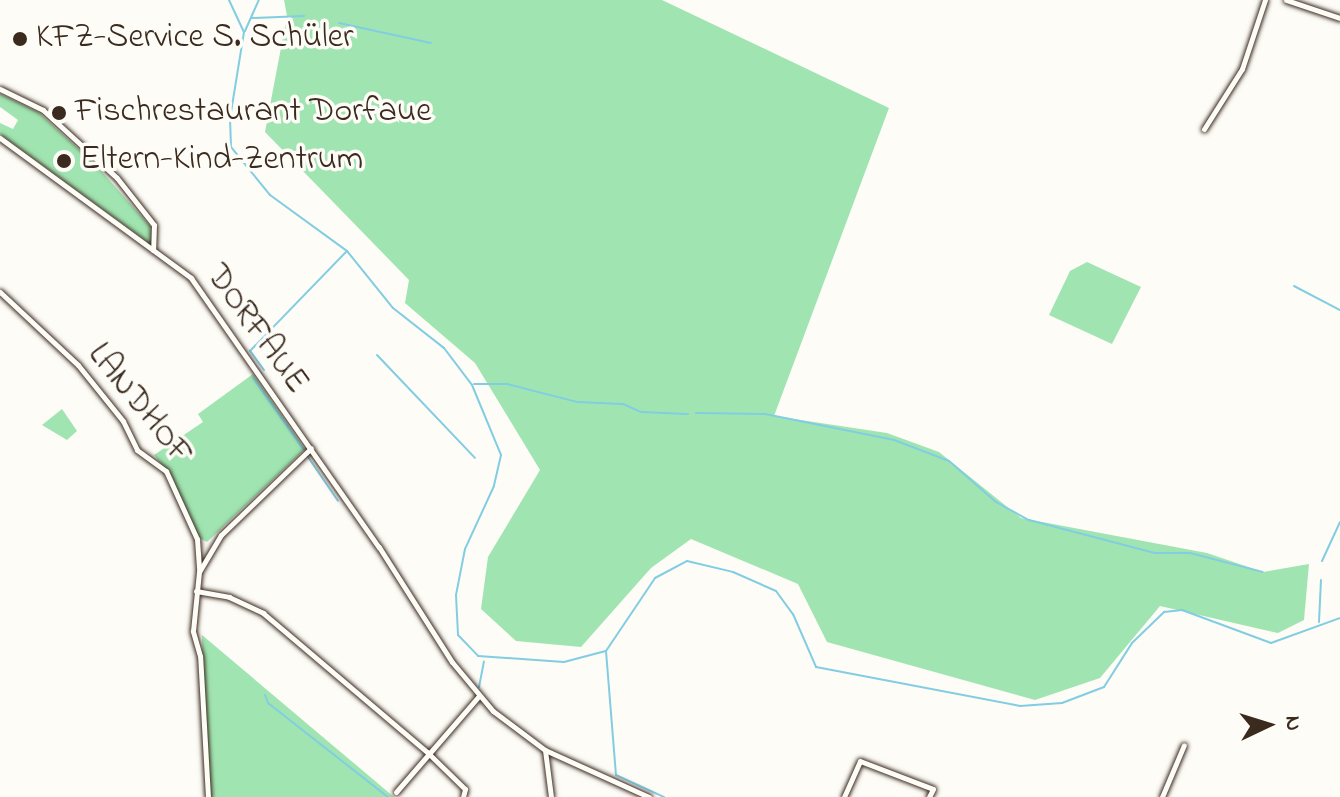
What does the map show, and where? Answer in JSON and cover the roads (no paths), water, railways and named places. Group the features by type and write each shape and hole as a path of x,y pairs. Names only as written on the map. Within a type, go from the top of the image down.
{"street":[{"path":"1204,129 1242,69 1265,0"},
{"path":"1286,0 1340,18"},
{"path":"0,89 43,110 117,178 154,225 153,250"},
{"name":"DORFAUE","path":"0,138 191,278 479,696 506,723 545,750 649,797"},
{"name":"LANDHOF","path":"0,292 59,344 123,421 137,450 166,471 197,539 199,572"},
{"path":"208,797 200,656 193,631 199,572 221,535 311,448"},
{"path":"196,591 229,597 263,613 427,752 465,789 463,797"},
{"path":"396,792 427,752 479,696"},
{"path":"1162,797 1184,745"},
{"path":"545,750 551,797"},
{"path":"844,797 860,761 933,789 929,797"}],"waterway":[{"path":"229,0 244,32 230,118 231,147 270,195 347,251 393,308 444,348 472,385 501,455 494,486 465,549 456,595 458,635 478,656 564,662 606,651 655,578 687,561 733,572 776,591 793,614 816,667 1020,706 1062,703 1104,687 1132,643 1164,612 1182,610 1271,643 1340,618"},
{"path":"245,31 259,0"},
{"path":"251,18 304,16"},
{"path":"339,23 431,43"},
{"path":"264,370 250,351 347,251"},
{"path":"1294,286 1340,310"},
{"path":"377,355 475,458"},
{"path":"253,378 303,449"},
{"path":"474,384 507,384 577,402 623,404 641,412 688,414"},
{"path":"696,413 765,414 894,440 949,461 996,502 1029,520 1155,553 1190,553 1263,572"},
{"path":"308,457 338,501"},
{"path":"1322,561 1340,522"},
{"path":"1319,622 1321,580"},
{"path":"606,651 616,775 664,797"},
{"path":"479,687 484,661"},
{"path":"265,695 268,703 388,797"}],"place":[{"name":"KFZ-Service S. Schüler","path":"20,39"},
{"name":"Fischrestaurant Dorfaue","path":"59,113"},
{"name":"Eltern-Kind-Zentrum","path":"64,161"}]}
